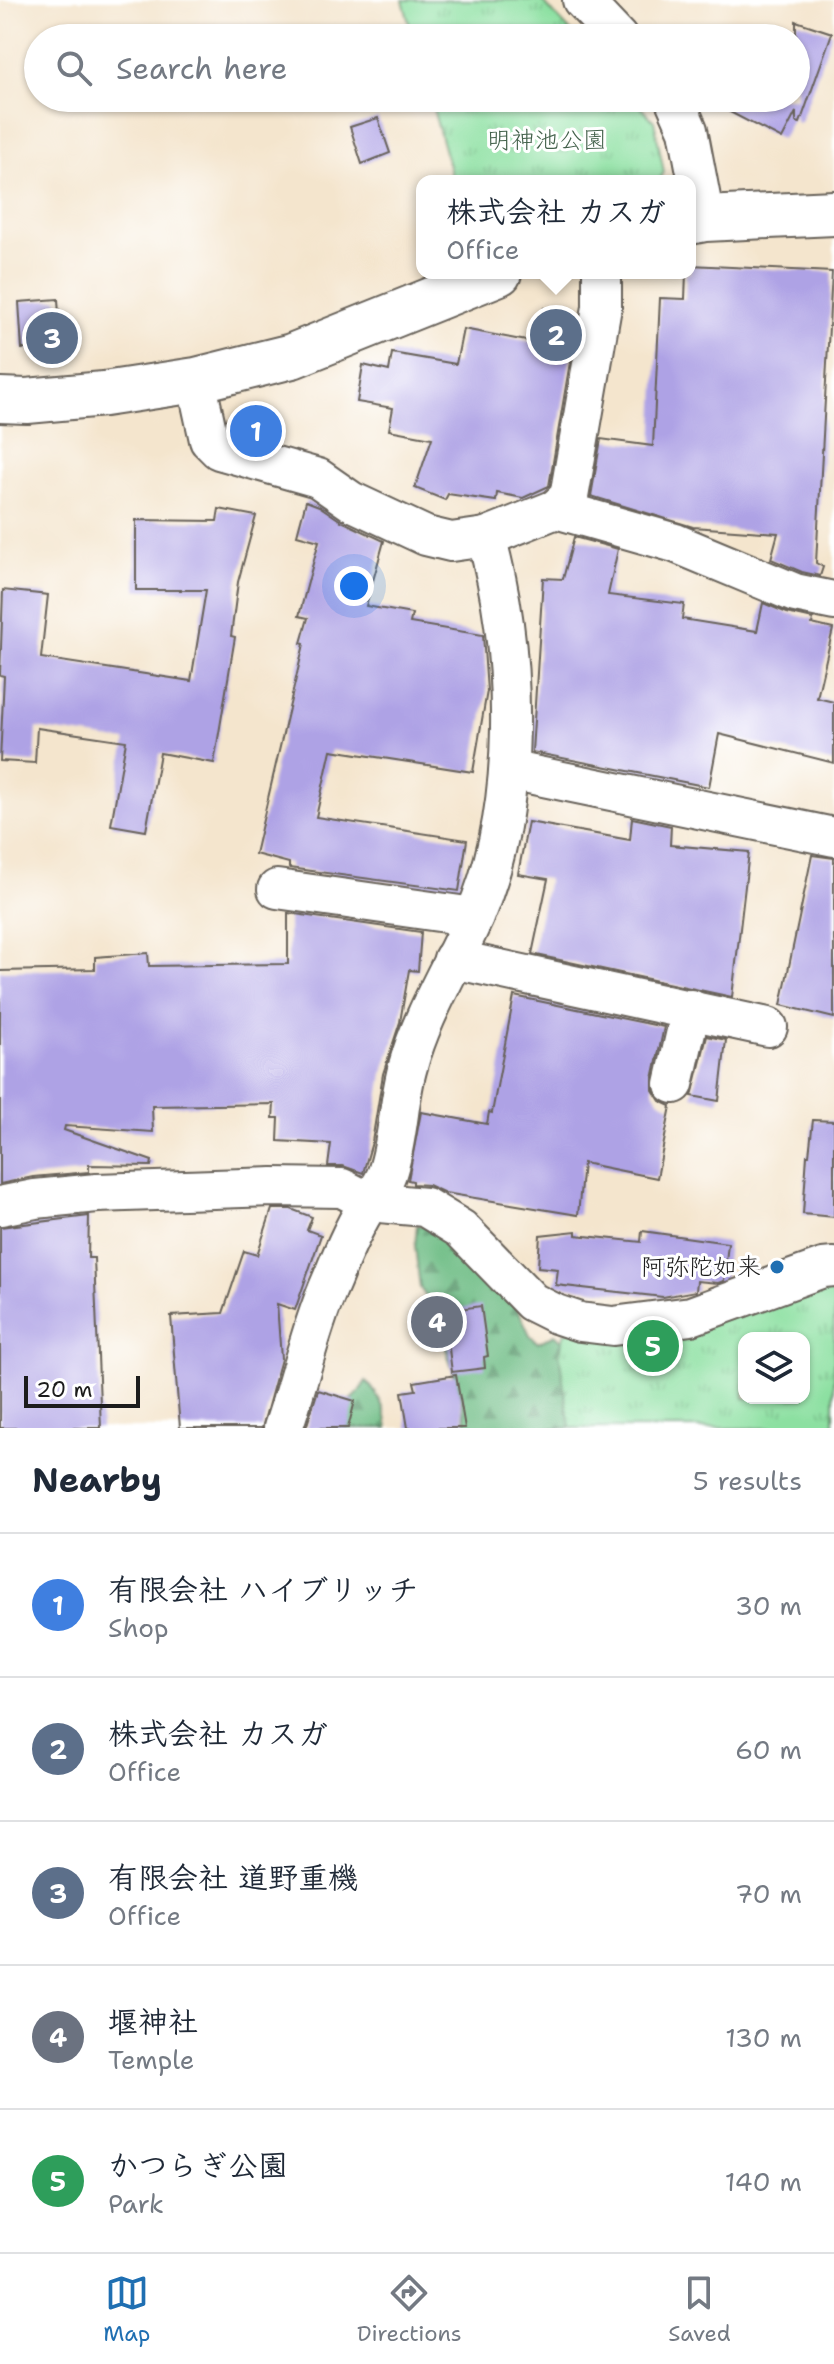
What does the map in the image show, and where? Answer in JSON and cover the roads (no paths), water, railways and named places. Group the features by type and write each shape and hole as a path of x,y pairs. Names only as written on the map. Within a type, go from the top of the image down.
{"street":[{"path":"582,0 605,24"},
{"path":"680,112 688,130 693,175"},
{"path":"698,221 834,213"},
{"path":"0,400 27,401 104,394 196,380 292,356 484,279"},
{"path":"196,380 209,440 219,450 318,478 351,501 426,536 451,542 486,537 556,509 569,497 602,307 602,279"},
{"path":"556,509 675,543 795,593 834,601"},
{"path":"283,1428 331,1281 369,1202 381,1190 389,1169 408,1065 474,917 496,853 509,770 508,691 494,566 486,537"},
{"path":"509,770 834,837"},
{"path":"277,889 474,917"},
{"path":"453,959 768,1027"},
{"path":"674,1084 691,1009"},
{"path":"0,1206 97,1193 273,1187 342,1188 369,1202 425,1207 461,1229 532,1302 580,1322 613,1326 657,1323 691,1316 823,1268 834,1267"}],"place":[{"name":"株式会社 カスガ","path":"556,335"},
{"name":"有限会社 道野重機","path":"52,338"},
{"name":"有限会社 ハイブリッチ","path":"256,431"},
{"name":"阿弥陀如来","path":"777,1267"},
{"name":"堰神社","path":"437,1322"},
{"name":"かつらぎ公園","path":"653,1346"}],"park label":[{"name":"明神池公園","path":"547,140"}]}
